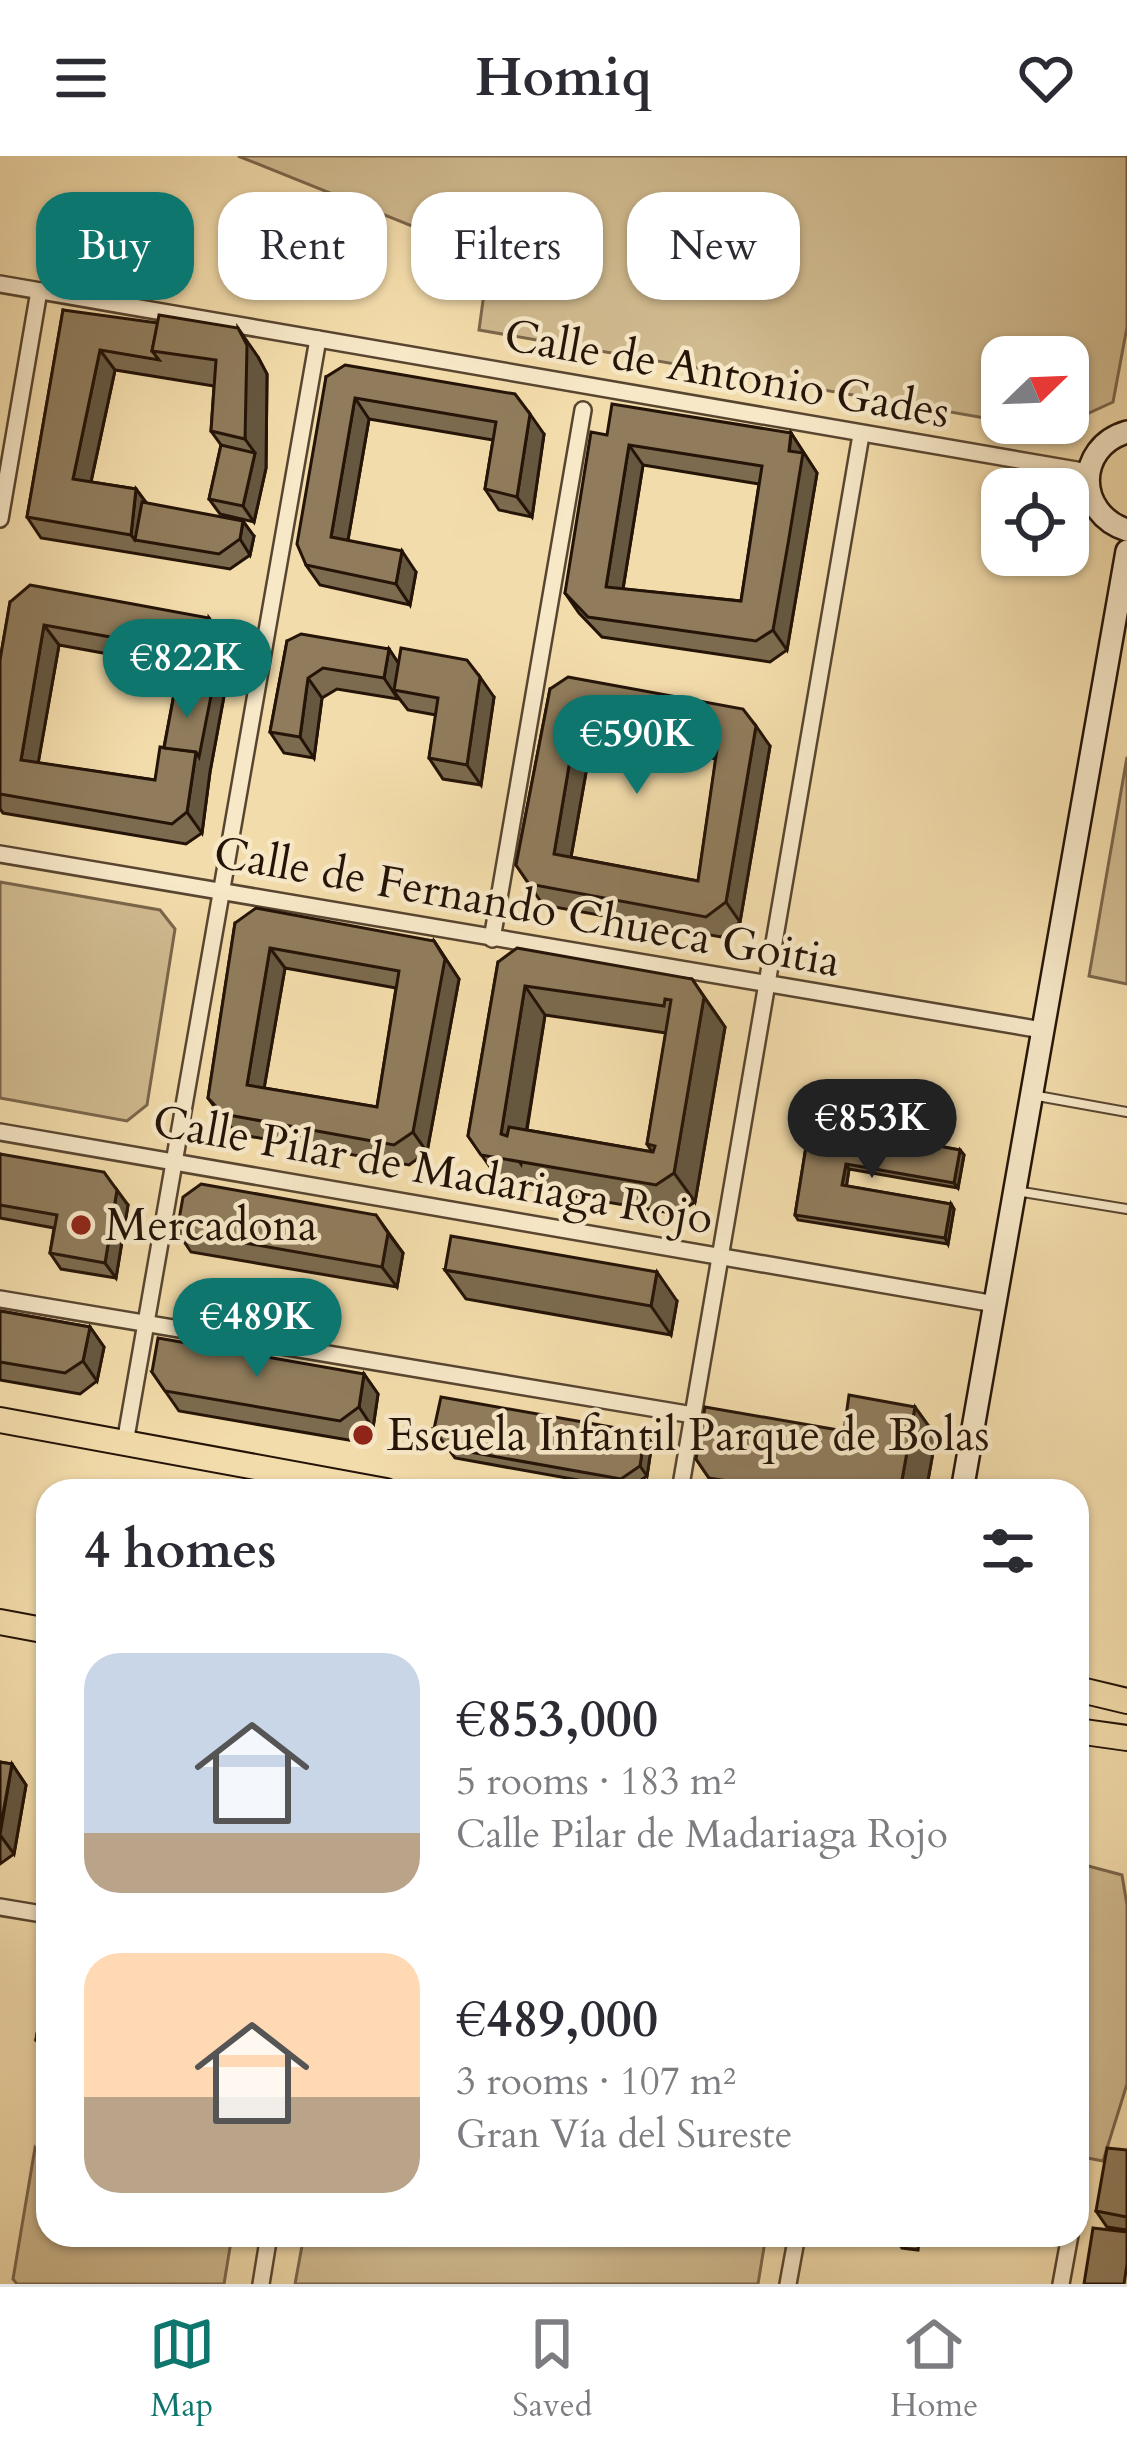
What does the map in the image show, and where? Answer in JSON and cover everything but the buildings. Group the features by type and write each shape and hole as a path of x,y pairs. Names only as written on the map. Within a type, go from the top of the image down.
{"main road":[{"path":"1089,470 1102,444 1127,432"},
{"path":"1089,480 1092,504 1102,517 1127,530"},
{"path":"964,1479 1127,551"},
{"path":"0,1420 321,1479"},
{"path":"0,1622 36,1629"},
{"path":"1089,1691 1123,1698"},
{"path":"1089,1732 1127,1738"}],"street":[{"name":"Calle de Antonio Gades","path":"0,284 36,291"},
{"path":"0,519 38,300"},
{"name":"Calle de Antonio Gades","path":"87,300 1063,468"},
{"path":"125,1443 142,1323 319,339"},
{"path":"492,939 584,410"},
{"path":"682,1479 861,435"},
{"path":"1110,640 1127,620"},
{"name":"Calle de Fernando Chueca Goitia","path":"0,854 1042,1030"},
{"name":"Calle Pilar de Madariaga Rojo","path":"0,1132 995,1304"},
{"path":"0,1299 693,1415"},
{"path":"0,1907 36,1913"},
{"path":"261,2284 267,2247"},
{"path":"788,2284 795,2247"},
{"path":"1061,2284 1068,2247"}],"lane":[{"path":"1030,1095 1127,1112"},
{"path":"1014,1191 1127,1209"}],"shaded area":[{"path":"238,156 1127,156 1127,327 1113,402 1089,413 1089,336 981,336 981,417 479,330 483,300 603,300 603,192 411,192 411,226 387,216 387,192 327,192"},
{"path":"1127,757 1127,984 1089,976"},
{"path":"0,882 160,910 175,929 147,1105 127,1121 0,1098"},
{"path":"1089,1866 1122,1875 1127,1905 1127,2084 1103,2161 1089,2158"},
{"path":"35,2148 36,2247 230,2247 224,2284 17,2284 13,2279"},
{"path":"302,2247 764,2247 758,2284 295,2284"}],"place":[{"name":"Mercadona","path":"81,1225"},
{"name":"Escuela Infantil Parque de Bolas","path":"363,1435"}]}
